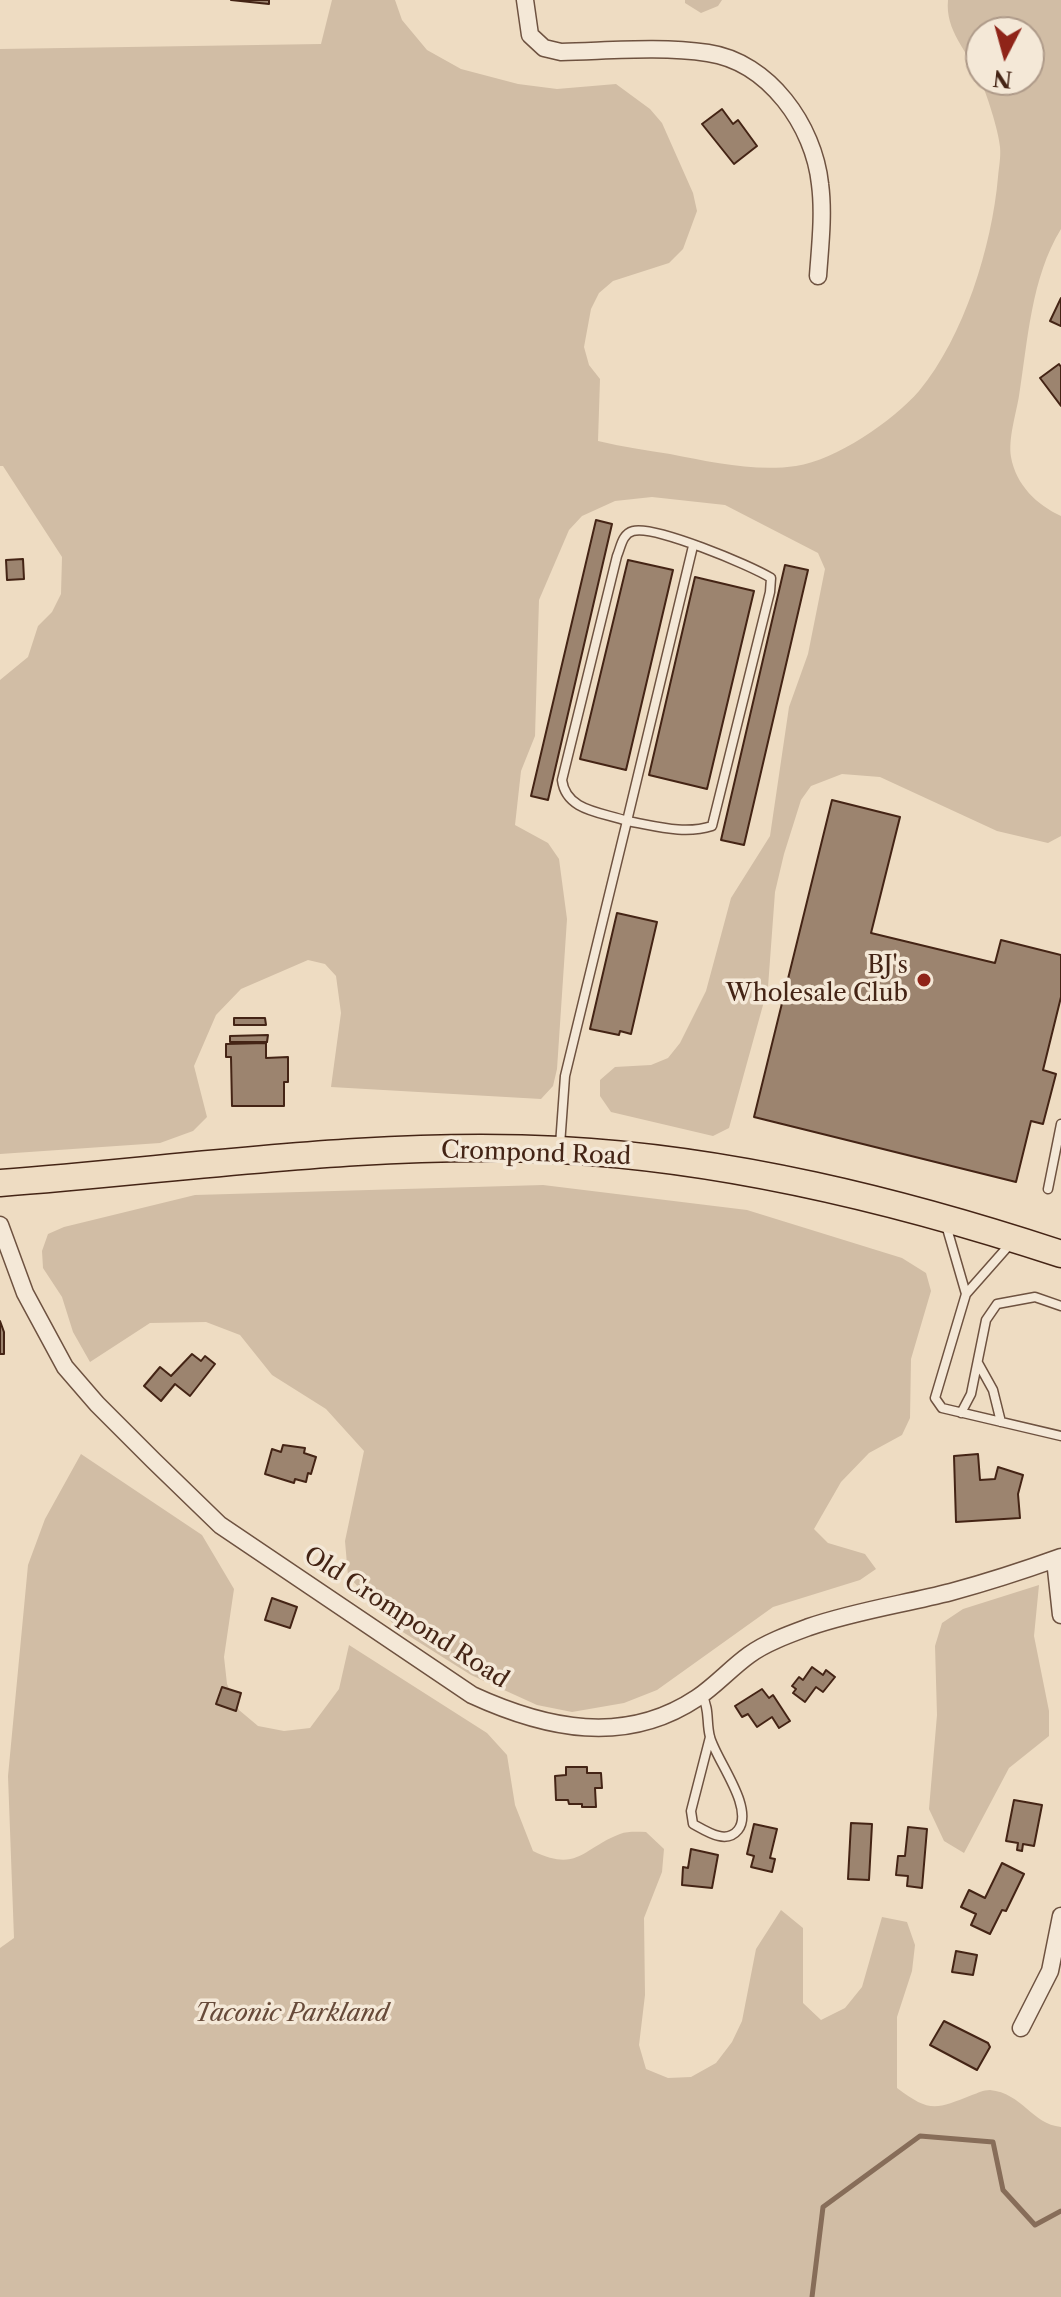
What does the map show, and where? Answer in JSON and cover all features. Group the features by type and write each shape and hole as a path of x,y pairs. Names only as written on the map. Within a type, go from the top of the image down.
{"highway":[{"name":"Crompond Road","path":"0,1183 315,1154 560,1150 741,1172 804,1184 944,1218 1061,1254"}],"street":[{"path":"525,6 530,35 544,48 561,52 674,50 711,54 737,63 766,80 787,103 808,135 820,184 818,276"},
{"name":"Old Crompond Road","path":"0,1225 25,1293 65,1367 97,1404 220,1525 472,1695 511,1713 581,1728 627,1726 669,1714 702,1694 751,1653 809,1627 952,1592 1058,1558"},
{"path":"1058,1558 1061,1615"},
{"path":"1021,2028 1050,1971 1061,1916"}],"lane":[{"path":"633,531 652,531 764,573 771,578 770,592 712,826 697,831 678,830 627,821 574,804 564,793 562,780 624,536 633,531"},
{"path":"560,1150 565,1076 693,546"},
{"path":"1048,1189 1061,1124"},
{"path":"944,1218 966,1294"},
{"path":"1015,1239 966,1294 935,1398 942,1408 1061,1436"},
{"path":"961,1413 971,1394 986,1320 997,1304 1035,1297 1061,1306"},
{"path":"978,1362 993,1390 1001,1422"},
{"path":"702,1694 709,1708 710,1737 691,1811 693,1824 711,1834 726,1837 736,1833 742,1822 741,1805 710,1737"}],"green space":[{"path":"332,0 395,0 402,20 427,50 461,69 518,84 557,89 616,84 650,109 662,123 693,193 697,211 683,249 669,263 613,281 599,293 591,309 584,347 589,365 600,379 598,441 733,465 780,468 812,462 863,438 908,403 935,369 973,290 995,204 1000,147 986,96 1045,96 1045,16 965,16 965,52 950,21 948,0 1061,0 1061,229 1037,289 1010,450 1023,485 1036,500 1061,516 1061,836 1048,843 997,831 880,777 842,774 811,786 801,800 784,854 775,892 768,987 729,1128 713,1136 611,1112 600,1096 600,1080 615,1067 651,1065 668,1058 680,1043 706,991 731,898 770,836 789,707 808,654 825,569 818,553 725,505 652,497 615,501 582,516 569,530 539,600 535,736 521,771 515,825 548,843 559,859 567,919 557,1069 553,1086 541,1099 331,1087 341,1013 336,976 325,964 308,960 241,989 216,1015 194,1066 207,1117 193,1131 160,1143 0,1154 0,680 28,657 38,626 52,612 61,594 62,557 3,466 0,466 0,49 321,44"},
{"path":"685,0 722,0 718,6 701,13"},
{"path":"543,1185 747,1210 902,1258 926,1273 931,1291 911,1359 910,1418 902,1435 869,1453 841,1482 814,1529 828,1543 865,1554 876,1569 860,1580 773,1607 657,1690 624,1703 572,1712 537,1705 471,1675 398,1629 348,1576 345,1541 364,1451 326,1409 272,1375 240,1335 206,1322 150,1323 90,1362 73,1332 62,1297 43,1268 42,1251 48,1234 64,1227 195,1195"},
{"name":"Taconic Parkland","path":"81,1454 202,1535 234,1589 224,1657 227,1684 239,1710 258,1726 284,1731 310,1728 339,1689 349,1645 487,1733 507,1755 515,1805 533,1851 560,1860 571,1859 620,1834 633,1832 646,1832 664,1849 662,1872 644,1918 645,1995 639,2045 646,2069 668,2078 691,2077 716,2063 732,2042 742,2021 756,1949 781,1910 803,1928 803,2003 821,2020 845,2008 862,1987 882,1917 907,1922 915,1945 912,1971 897,2017 897,2088 925,2105 933,2106 949,2104 985,2090 1001,2092 1042,2120 1061,2127 1061,2297 0,2297 0,1948 14,1938 8,1776 28,1565 45,1519"},
{"path":"1039,1585 1034,1636 1049,1711 1049,1736 1009,1768 964,1853 944,1841 929,1809 937,1715 935,1646 942,1623 963,1609"}],"building":[{"path":"231,0 269,0 269,4"},
{"path":"722,109 733,124 738,120 757,146 734,164 702,124"},
{"path":"1061,298 1061,326 1050,321"},
{"path":"1059,364 1061,367 1061,406 1040,378"},
{"path":"596,520 612,524 548,800 531,796"},
{"path":"23,559 24,579 7,580 6,560"},
{"path":"628,560 673,570 626,770 580,759"},
{"path":"785,565 808,570 744,845 721,840"},
{"path":"695,577 754,591 707,789 649,775"},
{"name":"BJ's Wholesale Club","path":"832,800 900,817 871,933 995,963 1001,940 1061,955 1061,997 1043,1070 1056,1074 1043,1124 1031,1121 1016,1182 754,1117"},
{"path":"617,913 657,922 631,1034 620,1031 619,1035 590,1029"},
{"path":"234,1018 265,1018 266,1025 234,1025"},
{"path":"268,1035 267,1042 230,1042 230,1036"},
{"path":"266,1043 266,1058 288,1057 284,1106 232,1106 231,1057 226,1057 226,1044"},
{"path":"0,1321 4,1332 4,1354 0,1354"},
{"path":"192,1354 201,1361 205,1356 215,1364 190,1396 175,1384 161,1401 144,1386 160,1367 171,1376"},
{"path":"283,1445 305,1448 304,1453 316,1457 306,1482 295,1479 294,1483 265,1474 272,1449 281,1452"},
{"path":"978,1454 980,1480 995,1479 998,1467 1023,1475 1018,1494 1020,1518 956,1522 954,1456"},
{"path":"272,1598 297,1607 290,1628 265,1620"},
{"path":"812,1667 823,1675 826,1670 835,1677 823,1692 816,1687 805,1702 793,1693 796,1689 792,1686 799,1677 803,1680"},
{"path":"222,1687 241,1693 236,1711 216,1704"},
{"path":"762,1689 769,1698 773,1695 790,1721 779,1728 772,1717 757,1727 748,1714 742,1717 735,1706"},
{"path":"566,1767 587,1767 587,1773 601,1773 602,1788 595,1788 596,1807 582,1807 582,1804 569,1804 568,1800 556,1800 555,1776 566,1775"},
{"path":"1014,1800 1042,1805 1034,1846 1023,1844 1022,1851 1017,1850 1018,1843 1006,1841"},
{"path":"851,1823 872,1824 869,1880 848,1879"},
{"path":"754,1824 777,1829 770,1858 775,1859 772,1872 751,1867 754,1856 747,1854"},
{"path":"908,1827 927,1829 922,1888 907,1886 908,1876 896,1875 898,1856 905,1856"},
{"path":"691,1849 718,1855 712,1888 682,1885 683,1867 688,1868"},
{"path":"1002,1863 1024,1874 1006,1911 1002,1910 990,1934 971,1925 976,1914 961,1907 969,1890 985,1898"},
{"path":"956,1951 977,1955 973,1975 952,1972"},
{"path":"944,2021 988,2043 990,2047 977,2070 930,2045"}],"waterway":[{"path":"812,2297 823,2207 920,2136 993,2142 1003,2190 1035,2225 1061,2211"}],"place":[{"name":"BJ's Wholesale Club","path":"924,980"}]}
